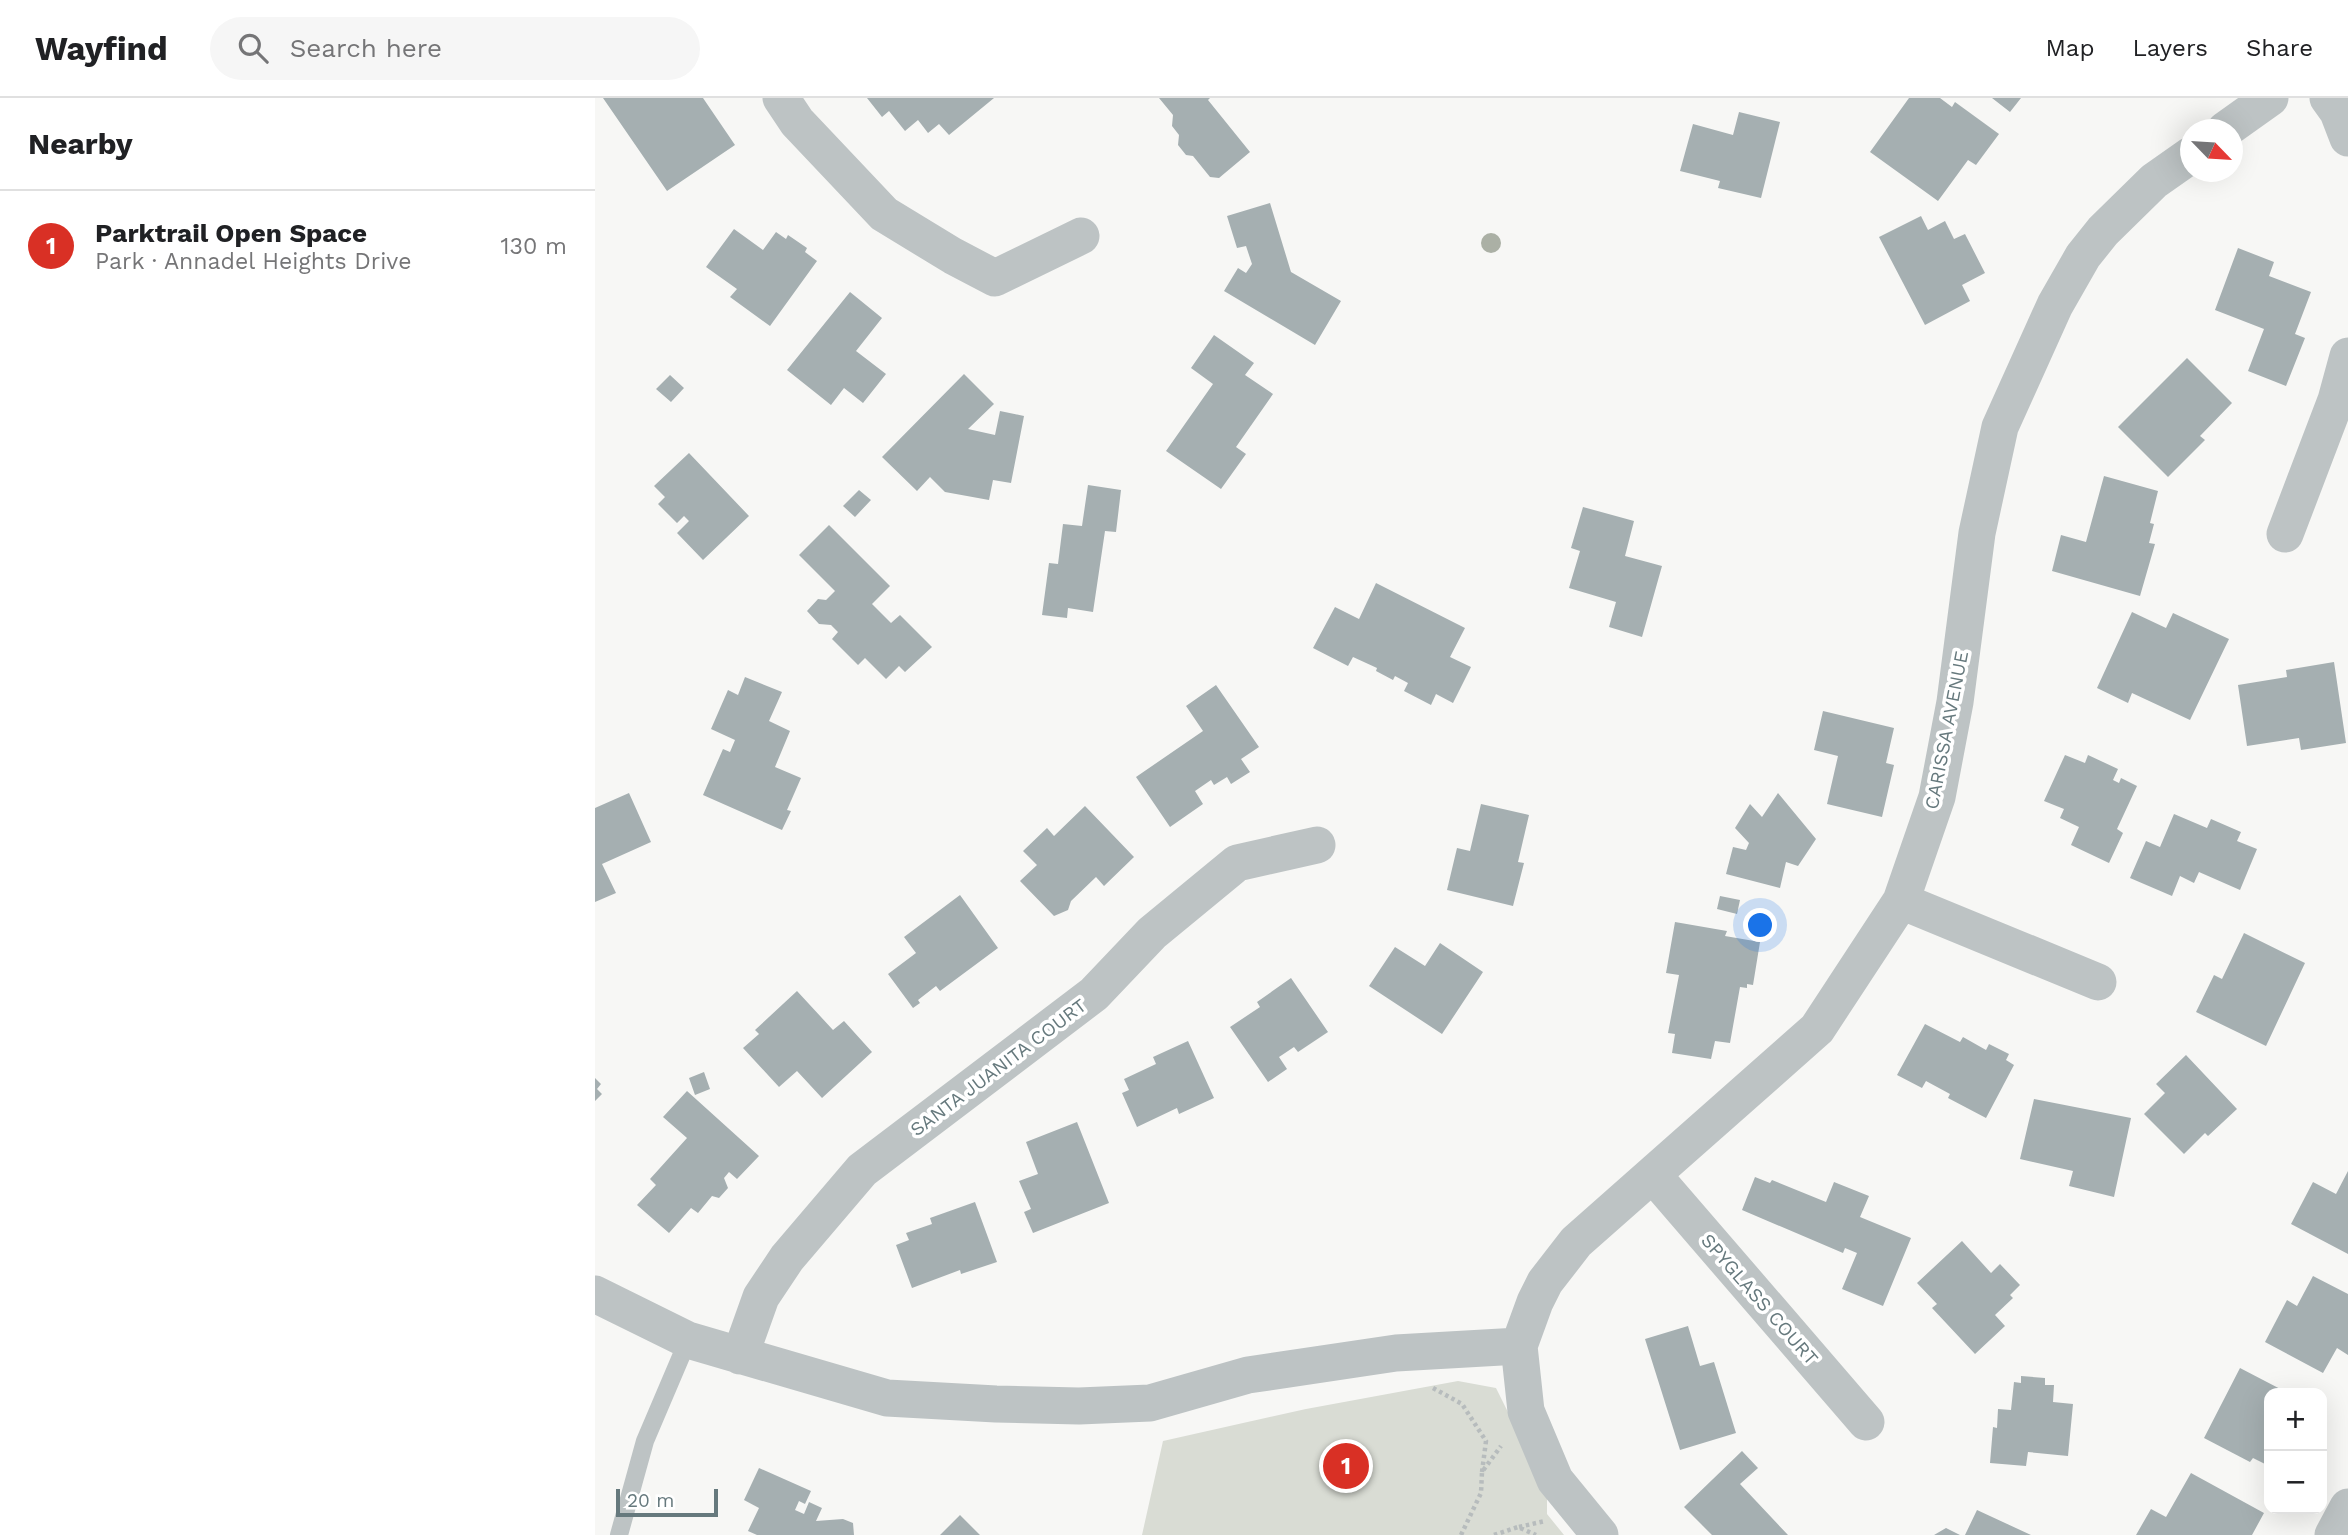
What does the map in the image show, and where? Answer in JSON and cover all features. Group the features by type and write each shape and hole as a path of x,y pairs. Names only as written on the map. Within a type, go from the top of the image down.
{"street":[{"path":"781,98 797,122 884,214 995,278 1081,236"},
{"path":"2240,119 2270,98"},
{"path":"2328,98 2338,112 2348,138"},
{"name":"CARISSA AVENUE","path":"1600,1535 1555,1480 1526,1411 1519,1346 1535,1302 1545,1282 1576,1242 1817,1029 1901,901 1937,797 1955,702 1976,533 2000,427 2055,305 2083,256 2103,231 2154,181 2180,162"},
{"path":"2285,534 2336,400 2348,356"},
{"name":"SANTA JUANITA COURT","path":"740,1356 761,1297 787,1258 862,1170 1094,994 1152,933 1237,863 1317,845"},
{"path":"1901,901 2098,982"},
{"name":"SPYGLASS COURT","path":"1653,1175 1867,1422"},
{"path":"595,1294 688,1340 887,1398 1079,1406 1150,1403 1248,1375 1396,1353 1519,1346"},
{"path":"2333,1535 2348,1507"}],"lane":[{"path":"619,1535 645,1441 688,1340"}],"path":[{"path":"1429,1386 1462,1404 1486,1440 1481,1493 1461,1535"},
{"path":"1482,1472 1526,1411"},
{"path":"1494,1535 1546,1520"},
{"path":"1518,1527 1536,1535"}],"shaded area":[{"path":"1458,1381 1496,1388 1547,1491 1547,1514 1564,1535 1142,1535 1163,1441 1306,1409"}],"building":[{"path":"603,98 703,98 735,145 667,191"},
{"path":"867,98 994,98 949,135 939,124 928,133 918,120 905,131 889,111 882,117"},
{"path":"1159,98 1210,98 1208,100 1250,152 1219,178 1210,177 1193,156 1186,155 1178,145 1179,135 1172,126 1173,115"},
{"path":"1909,98 1940,98 1952,107 1955,102 1999,134 1976,165 1968,160 1938,201 1870,152"},
{"path":"1992,98 2021,98 2010,112"},
{"path":"1739,112 1780,122 1761,198 1718,188 1720,181 1680,171 1693,124 1733,135"},
{"path":"1270,203 1291,272 1341,301 1315,345 1224,291 1238,268 1246,273 1252,264 1246,246 1237,248 1227,216"},
{"path":"1921,216 1928,230 1945,221 1954,239 1965,234 1985,273 1962,285 1970,301 1925,325 1879,237"},
{"path":"734,229 763,250 776,232 786,239 788,235 807,248 805,252 817,261 770,326 730,297 737,289 706,267"},
{"path":"2238,248 2274,262 2269,276 2311,292 2295,334 2305,338 2286,386 2248,371 2264,329 2215,310"},
{"path":"850,292 882,318 856,351 886,374 863,403 844,388 831,405 787,370"},
{"path":"1214,335 1254,363 1245,375 1273,394 1236,447 1246,454 1221,489 1166,451 1213,384 1191,368"},
{"path":"2187,358 2232,403 2200,436 2205,440 2168,477 2118,427"},
{"path":"964,374 994,404 968,429 995,435 1000,411 1024,416 1011,483 993,480 989,500 945,492 930,477 917,491 882,457"},
{"path":"670,375 684,388 671,402 656,389"},
{"path":"689,453 749,516 703,560 677,533 689,521 684,516 677,523 658,504 665,497 654,486"},
{"path":"2104,476 2158,491 2150,523 2154,524 2149,543 2155,544 2140,596 2052,571 2061,535 2086,542"},
{"path":"1088,485 1121,490 1116,532 1105,531 1093,612 1068,608 1067,618 1042,615 1049,563 1058,564 1063,524 1082,526"},
{"path":"859,490 871,500 855,517 843,506"},
{"path":"1583,507 1634,521 1625,556 1662,566 1642,637 1609,627 1616,602 1569,588 1580,551 1571,548"},
{"path":"829,525 890,586 872,604 891,623 900,615 932,647 905,672 899,666 886,679 865,658 858,665 832,639 838,632 831,625 819,624 807,611 818,599 826,600 835,591 799,555"},
{"path":"1376,583 1465,628 1450,657 1471,667 1453,703 1436,694 1431,705 1404,691 1408,683 1395,676 1393,680 1376,671 1377,668 1353,657 1348,666 1313,648 1335,607 1359,619"},
{"path":"2132,612 2166,628 2173,613 2229,639 2190,720 2132,693 2128,703 2097,688"},
{"path":"2334,662 2346,743 2301,750 2299,738 2247,746 2238,685 2287,677 2286,670"},
{"path":"745,677 782,692 769,721 790,731 775,767 801,778 787,810 791,811 782,830 703,795 723,749 730,752 735,740 711,729 728,690 738,695"},
{"path":"1216,685 1259,747 1241,759 1250,772 1231,784 1227,777 1214,785 1211,780 1195,791 1203,804 1170,827 1136,777 1203,731 1186,706"},
{"path":"1823,711 1894,728 1886,763 1894,765 1882,817 1827,804 1838,756 1814,750"},
{"path":"2065,755 2085,763 2088,755 2118,769 2113,780 2119,783 2121,778 2137,786 2117,829 2123,833 2109,863 2071,845 2079,827 2060,818 2064,809 2044,801"},
{"path":"629,793 651,842 602,864 616,893 595,902 595,808"},
{"path":"1778,793 1816,839 1798,866 1786,862 1780,888 1726,874 1733,847 1746,850 1749,843 1735,828 1750,804 1762,817"},
{"path":"1481,804 1529,815 1518,862 1524,863 1513,906 1447,890 1457,848 1470,851"},
{"path":"1085,806 1134,857 1104,886 1096,877 1071,901 1068,910 1054,916 1020,881 1037,865 1023,851 1047,828 1054,836"},
{"path":"2174,814 2207,828 2211,819 2241,832 2237,841 2257,849 2240,890 2199,872 2194,883 2180,876 2172,896 2130,878 2146,841 2160,847"},
{"path":"960,895 998,948 940,991 936,986 918,1000 920,1003 913,1008 888,974 916,953 904,937"},
{"path":"1720,896 1740,900 1737,914 1717,909"},
{"path":"1675,922 1727,931 1725,936 1760,942 1753,985 1740,987 1730,1043 1715,1041 1711,1059 1672,1053 1675,1034 1668,1033 1679,975 1666,973"},
{"path":"2244,933 2305,963 2266,1046 2196,1012 2214,975 2222,979"},
{"path":"1440,943 1483,972 1442,1034 1369,986 1395,947 1425,966"},
{"path":"1291,978 1328,1032 1298,1052 1294,1047 1279,1057 1287,1069 1268,1082 1230,1027 1260,1007 1257,1002"},
{"path":"797,991 833,1030 844,1021 872,1052 822,1098 797,1071 779,1087 743,1048 759,1034 755,1030"},
{"path":"1925,1024 1960,1042 1963,1037 1986,1050 1989,1044 2009,1054 2006,1060 2014,1065 1986,1118 1948,1098 1950,1094 1926,1081 1922,1088 1897,1075"},
{"path":"1188,1041 1214,1098 1179,1114 1177,1108 1137,1127 1122,1093 1129,1090 1124,1079 1156,1064 1153,1057"},
{"path":"2186,1055 2237,1109 2208,1136 2205,1133 2184,1154 2144,1114 2165,1093 2156,1084"},
{"path":"704,1072 710,1089 695,1095 689,1078"},
{"path":"595,1078 601,1084 597,1089 602,1094 595,1101"},
{"path":"687,1091 759,1156 737,1179 729,1172 724,1178 728,1188 719,1198 712,1196 698,1213 691,1208 669,1233 637,1205 656,1185 650,1179 687,1138 663,1117"},
{"path":"2034,1099 2131,1118 2114,1197 2069,1186 2073,1171 2020,1159"},
{"path":"1077,1122 1109,1203 1033,1233 1024,1212 1031,1209 1019,1181 1038,1174 1026,1142"},
{"path":"2348,1171 2348,1254 2291,1224 2313,1182 2336,1194"},
{"path":"1755,1177 1770,1183 1772,1180 1826,1202 1834,1182 1869,1196 1860,1217 1911,1238 1883,1306 1842,1289 1857,1253 1845,1248 1843,1253 1742,1210"},
{"path":"975,1202 997,1262 961,1274 960,1270 912,1288 896,1245 909,1240 906,1233 932,1224 930,1218"},
{"path":"1962,1241 1991,1273 2000,1264 2020,1285 2010,1295 2013,1298 1995,1315 2005,1326 1975,1354 1932,1308 1937,1304 1917,1283"},
{"path":"2313,1276 2348,1294 2348,1355 2337,1348 2323,1373 2265,1342 2287,1300 2297,1306"},
{"path":"1688,1326 1700,1366 1714,1362 1736,1433 1680,1450 1645,1339"},
{"path":"2240,1368 2278,1388 2264,1388 2264,1464 2253,1458 2250,1462 2204,1438"},
{"path":"2021,1376 2045,1378 2045,1385 2054,1385 2053,1402 2073,1404 2068,1456 2028,1452 2026,1466 1990,1463 1993,1427 1997,1428 1998,1409 2011,1410 2014,1382 2021,1383"},
{"path":"1742,1451 1758,1468 1740,1484 1788,1535 1712,1535 1684,1507"},
{"path":"759,1468 811,1491 805,1504 799,1501 795,1510 804,1514 809,1502 822,1508 816,1521 843,1519 853,1523 854,1535 757,1535 748,1531 759,1508 744,1500"},
{"path":"2191,1473 2264,1513 2252,1535 2136,1535 2151,1509 2166,1517"},
{"path":"1977,1510 2031,1535 1965,1535"},
{"path":"960,1515 980,1535 940,1535"},
{"path":"1946,1528 1960,1535 1934,1535"}],"place":[{"name":"Parktrail Open Space","path":"1346,1466"}]}
